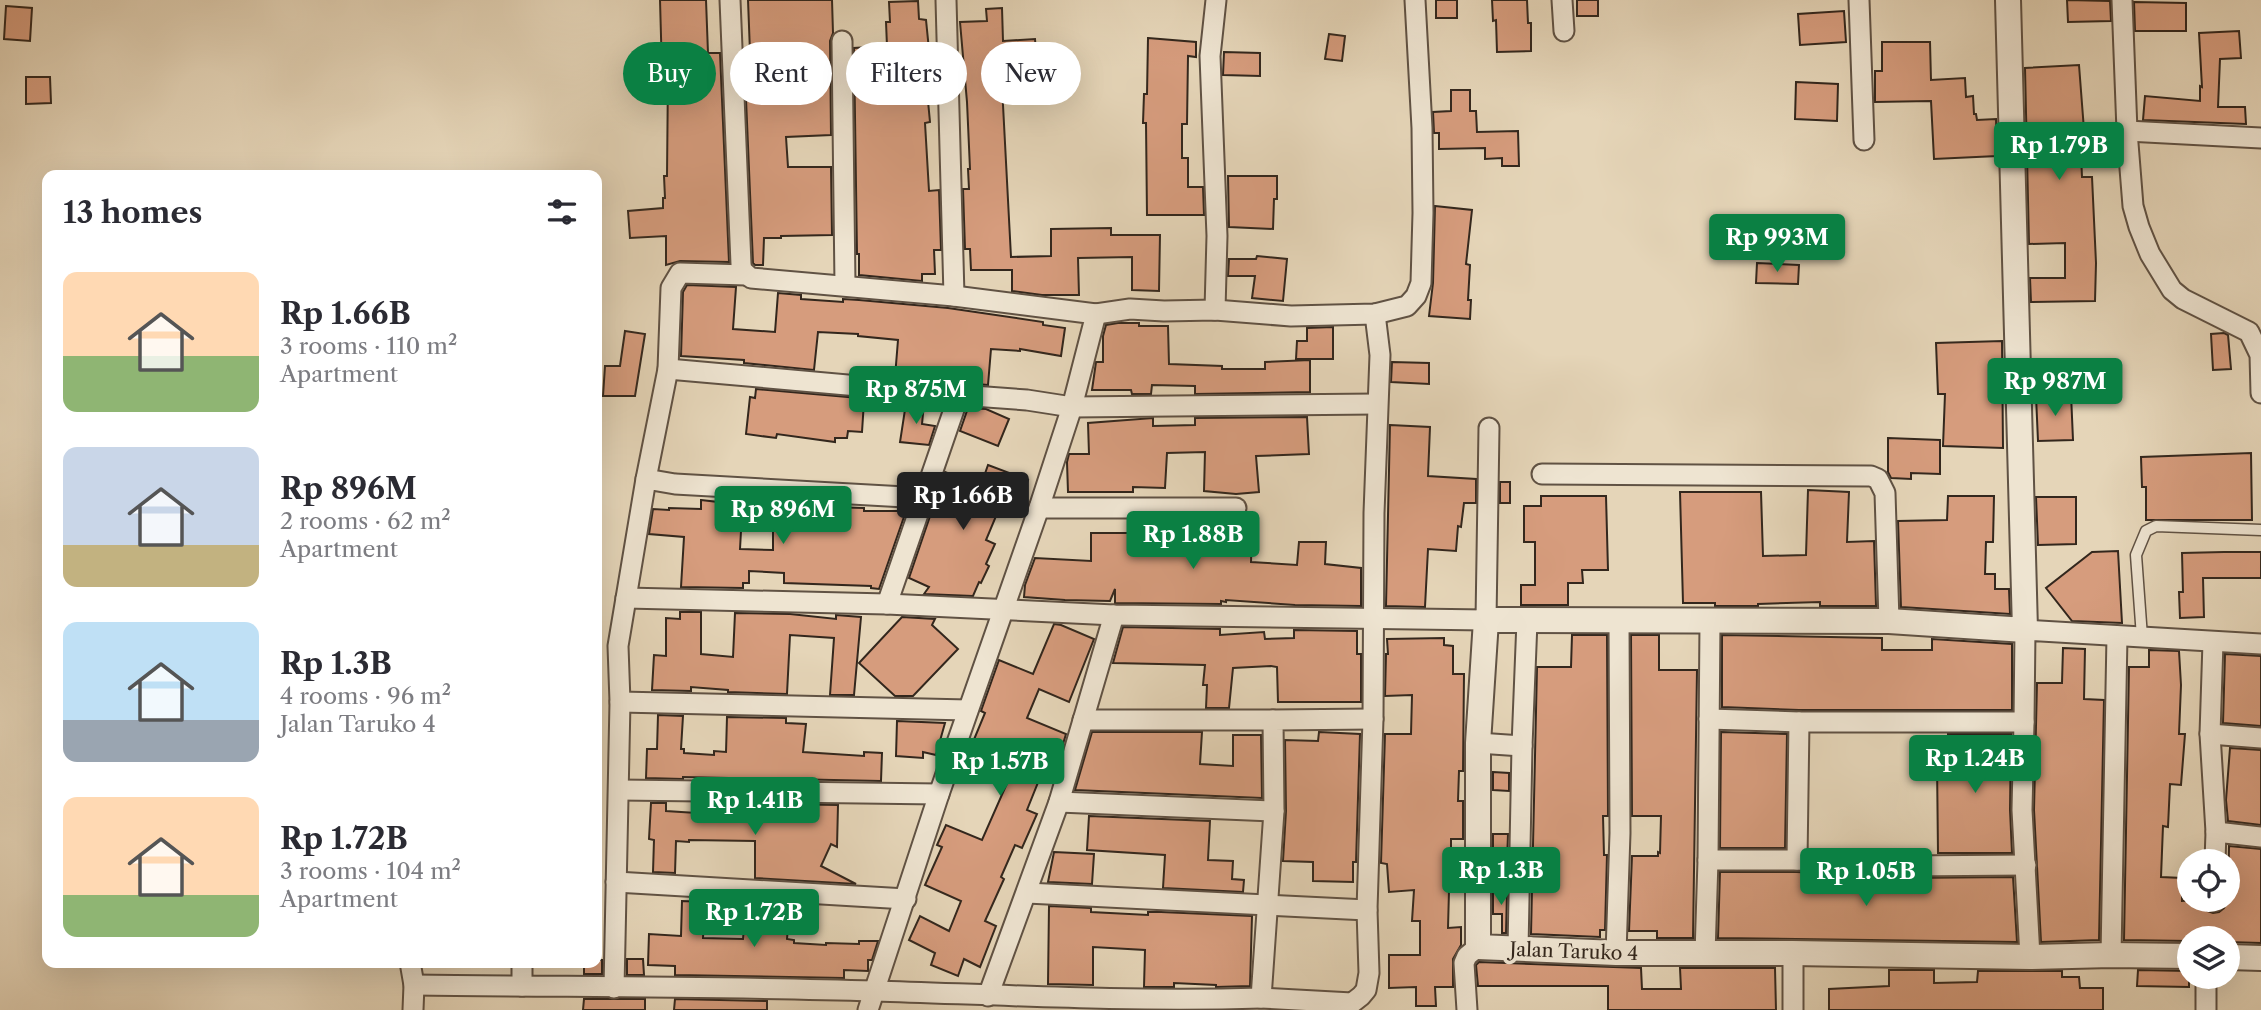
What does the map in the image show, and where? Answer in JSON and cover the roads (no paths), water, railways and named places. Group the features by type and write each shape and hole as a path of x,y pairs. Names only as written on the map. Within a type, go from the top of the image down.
{"street":[{"path":"730,0 741,264 746,275"},
{"path":"946,0 954,296"},
{"path":"1215,310 1217,236 1210,56 1216,0"},
{"path":"614,988 619,790 618,646 646,479 668,369 671,288 675,278 680,273 746,275 751,278 954,296 1096,314 1130,309 1164,312 1215,310 1291,316 1375,314 1407,306 1416,296 1421,284 1423,213 1415,0"},
{"path":"1562,0 1564,31"},
{"path":"1859,0 1864,140"},
{"path":"2008,0 2025,630 2022,810 2030,957"},
{"path":"2122,0 2127,131 2133,206 2139,227 2150,254 2172,290 2183,299 2249,332 2260,355 2261,393"},
{"path":"842,41 845,285"},
{"path":"2127,131 2261,138"},
{"path":"871,1001 939,794 1039,508 1072,407 1096,314"},
{"path":"414,985 614,988 871,1001 988,996 1261,998 1352,1003 1366,990 1369,972 1367,910 1380,355 1375,314"},
{"path":"668,369 1027,400 1072,407 1377,404"},
{"path":"887,604 959,395"},
{"path":"1467,1010 1464,963 1478,947 1478,743 1486,620 1489,428"},
{"path":"1542,474 1871,476 1878,479 1885,492 1889,621"},
{"path":"646,479 675,484 923,498"},
{"path":"1039,508 1236,508"},
{"path":"626,598 887,604 1114,615 1527,621 1889,621 2261,644"},
{"path":"988,996 1059,802 1114,615"},
{"path":"1518,949 1527,621"},
{"path":"1616,953 1620,833 1619,621"},
{"path":"1705,954 1710,622"},
{"path":"2111,955 2117,636"},
{"path":"2213,642 2210,734 2215,849"},
{"path":"620,702 968,710"},
{"path":"1083,720 1373,719"},
{"path":"1709,719 1799,722 2024,722"},
{"path":"1261,998 1274,811 1273,720"},
{"path":"1797,860 1799,722"},
{"path":"2210,734 2261,738"},
{"path":"1478,743 1522,746"},
{"path":"619,790 939,794"},
{"path":"1059,802 1274,811"},
{"path":"2216,832 2261,837"},
{"path":"1708,860 1797,860 1904,866 2026,865"},
{"path":"616,881 906,900"},
{"path":"1027,892 1367,910"},
{"name":"Jalan Taruko 4","path":"1478,947 1616,953 2177,956"},
{"path":"1793,953 1793,1010"},
{"path":"2240,957 2261,958"},
{"path":"411,968 414,985 413,1010"},
{"path":"522,968 522,986"},
{"path":"2206,989 2206,1010"}],"lane":[{"path":"2142,638 2136,555 2146,531 2156,526 2261,530"}]}
